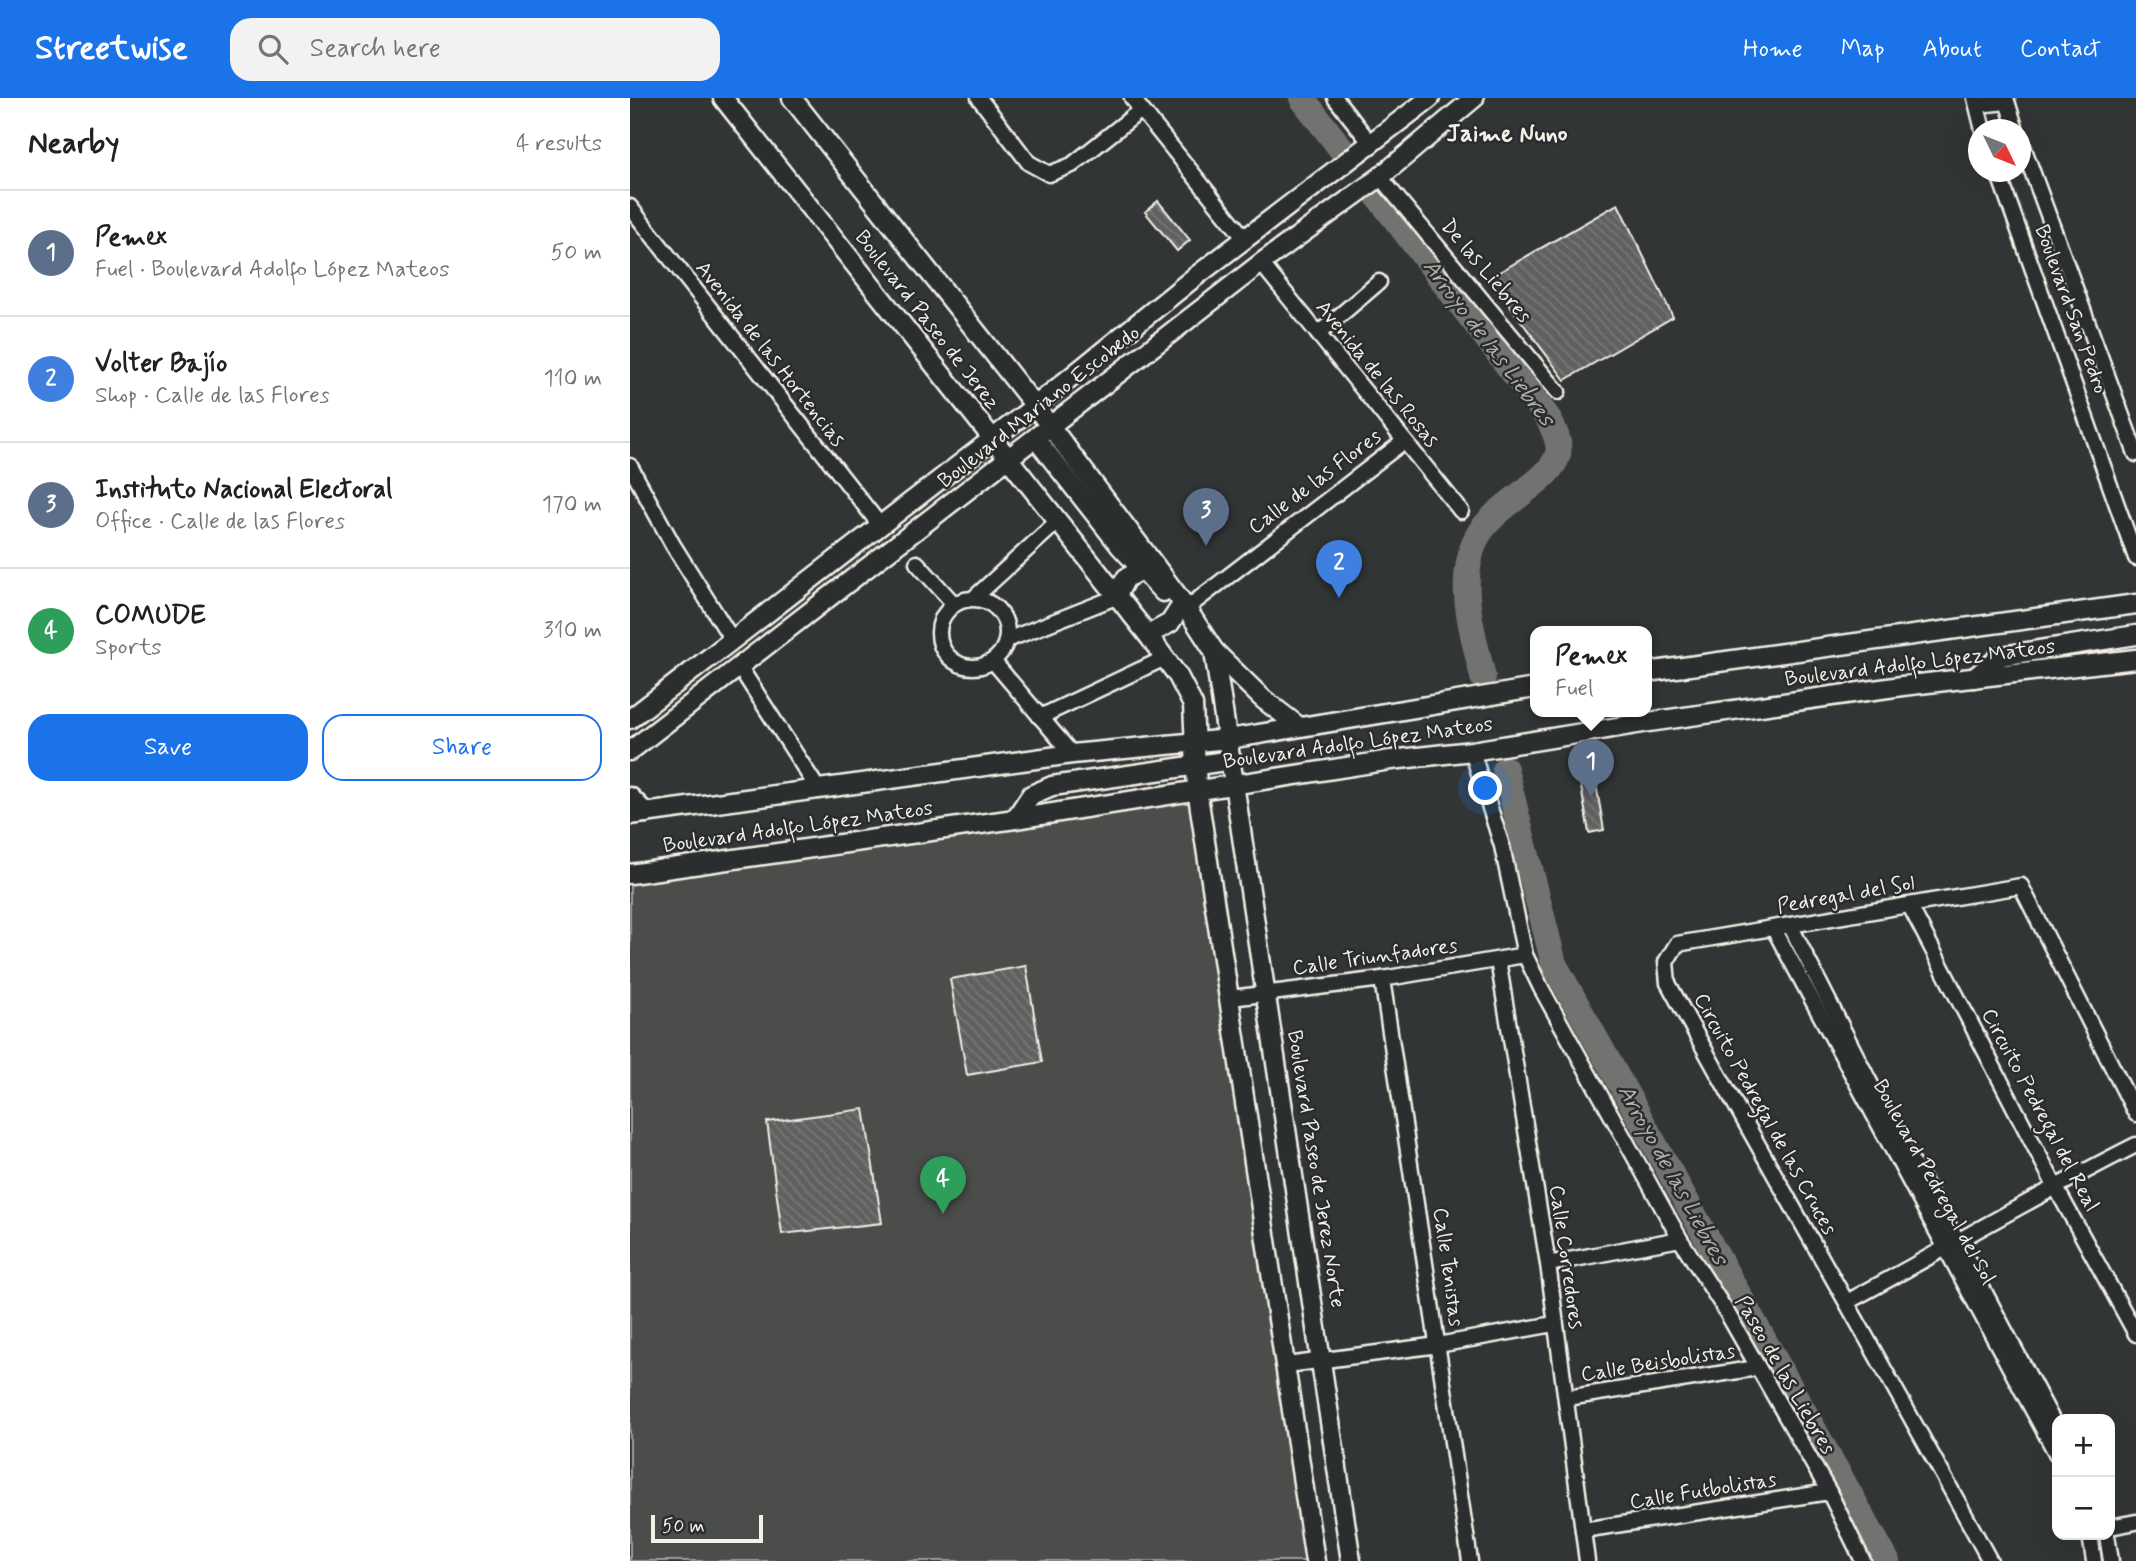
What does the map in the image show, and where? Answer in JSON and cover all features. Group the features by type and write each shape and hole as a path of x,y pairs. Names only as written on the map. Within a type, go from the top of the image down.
{"main road":[{"name":"Boulevard Paseo de Jerez","path":"723,98 1147,635 1188,691 1195,721 1197,789"},
{"name":"Boulevard Paseo de Jerez","path":"792,98 1035,406 1183,604 1214,651 1236,784"},
{"name":"Boulevard Mariano Escobedo","path":"630,719 1430,98"},
{"name":"Boulevard Mariano Escobedo","path":"630,751 1261,262 1380,177 1474,98"},
{"path":"1036,439 1141,570 1162,592 1183,604 1170,623 1147,635"},
{"path":"1116,597 1126,578 1141,570"},
{"name":"Boulevard Adolfo López Mateos","path":"1652,671 2136,604"},
{"path":"1974,678 2001,656 2136,635"},
{"path":"1214,651 1263,699 1298,726"},
{"name":"Boulevard Adolfo López Mateos","path":"630,874 1015,819 1391,760 1472,751 1533,739 1974,678 2136,659"},
{"name":"Boulevard Adolfo López Mateos","path":"638,814 1072,754 1229,739 1529,689"},
{"path":"1015,819 1031,795 1052,786 1232,760"},
{"name":"Boulevard Paseo de Jerez Norte","path":"1236,784 1351,1561"},
{"path":"1197,789 1315,1561"},
{"path":"630,797 638,814"}],"street":[{"path":"979,98 1029,163 1049,174 1072,165 1136,104 1246,240"},
{"path":"1335,98 1372,145"},
{"path":"1980,119 1976,101 2006,100 2013,119"},
{"name":"Boulevard San Pedro","path":"2031,168 2136,454"},
{"name":"De las Liebres","path":"1380,177 1558,392"},
{"name":"Boulevard San Pedro","path":"2002,182 2136,558"},
{"name":"Avenida de las Hortencias","path":"630,207 880,525"},
{"name":"Avenida de las Rosas","path":"1261,262 1402,442 1461,511"},
{"path":"1318,334 1379,282"},
{"name":"Calle de las Flores","path":"1183,604 1402,442"},
{"path":"630,466 673,545 731,638"},
{"path":"974,598 989,602 1000,611 1007,625 1007,640 993,661 976,667 959,664 945,652 939,636 942,618 954,604 974,598 1057,522"},
{"path":"917,564 954,604"},
{"path":"1007,640 1116,597"},
{"path":"1040,717 1165,658"},
{"path":"993,661 1072,754"},
{"path":"739,666 818,789"},
{"name":"Paseo de las Liebres","path":"1472,751 1502,846 1525,955 1572,1046 1680,1240 1829,1492 1863,1561"},
{"name":"Pedregal del Sol","path":"1677,944 1791,927 2021,886 2136,1114"},
{"name":"Circuito Pedregal del Real","path":"1910,906 2055,1186 2136,1334"},
{"name":"Boulevard Pedregal del Sol","path":"1791,927 2052,1445"},
{"name":"Boulevard Pedregal del Sol","path":"1774,929 2052,1420"},
{"name":"Circuito Pedregal de las Cruces","path":"1677,944 1666,962 1668,983 1990,1561"},
{"name":"Calle Triunfadores","path":"1231,998 1382,979 1525,955"},
{"name":"Calle Corredores","path":"1498,960 1548,1264 1587,1561"},
{"name":"Calle Tenistas","path":"1382,979 1470,1561"},
{"path":"1847,1301 1952,1246 2055,1186 2136,1145"},
{"path":"1548,1264 1680,1240"},
{"path":"1287,1365 1438,1345 1554,1324"},
{"name":"Calle Beisbolistas","path":"1567,1398 1757,1368"},
{"name":"Calle Futbolistas","path":"1583,1530 1829,1492"},
{"path":"2115,1526 2136,1522"},
{"path":"2091,1540 2094,1561"},
{"path":"2108,1540 2111,1561"}],"shaded area":[{"path":"1194,790 1307,1561 630,1561 630,867"}],"building":[{"path":"1158,201 1190,240 1177,251 1145,212"},
{"path":"1618,204 1673,317 1565,380 1489,278"},
{"path":"1592,761 1604,830 1589,833 1577,764"},
{"path":"1026,966 1042,1062 967,1075 950,979"},
{"path":"864,1109 882,1223 782,1234 767,1122"}],"waterway":[{"name":"Arroyo de las Liebres","path":"1302,98 1342,150"},
{"name":"Arroyo de las Liebres","path":"1377,195 1548,418 1559,449 1553,465 1544,475 1484,527 1470,556 1467,573 1468,608 1483,677"},
{"name":"Arroyo de las Liebres","path":"1505,769 1554,964 1887,1561"}],"place":[{"name":"Instituto Nacional Electoral","path":"1206,546"},
{"name":"Volter Bajío","path":"1339,598"},
{"name":"Pemex","path":"1591,797"},
{"name":"COMUDE","path":"943,1214"}],"district":[{"name":"Jaime Nuno","path":"1507,134"}]}
